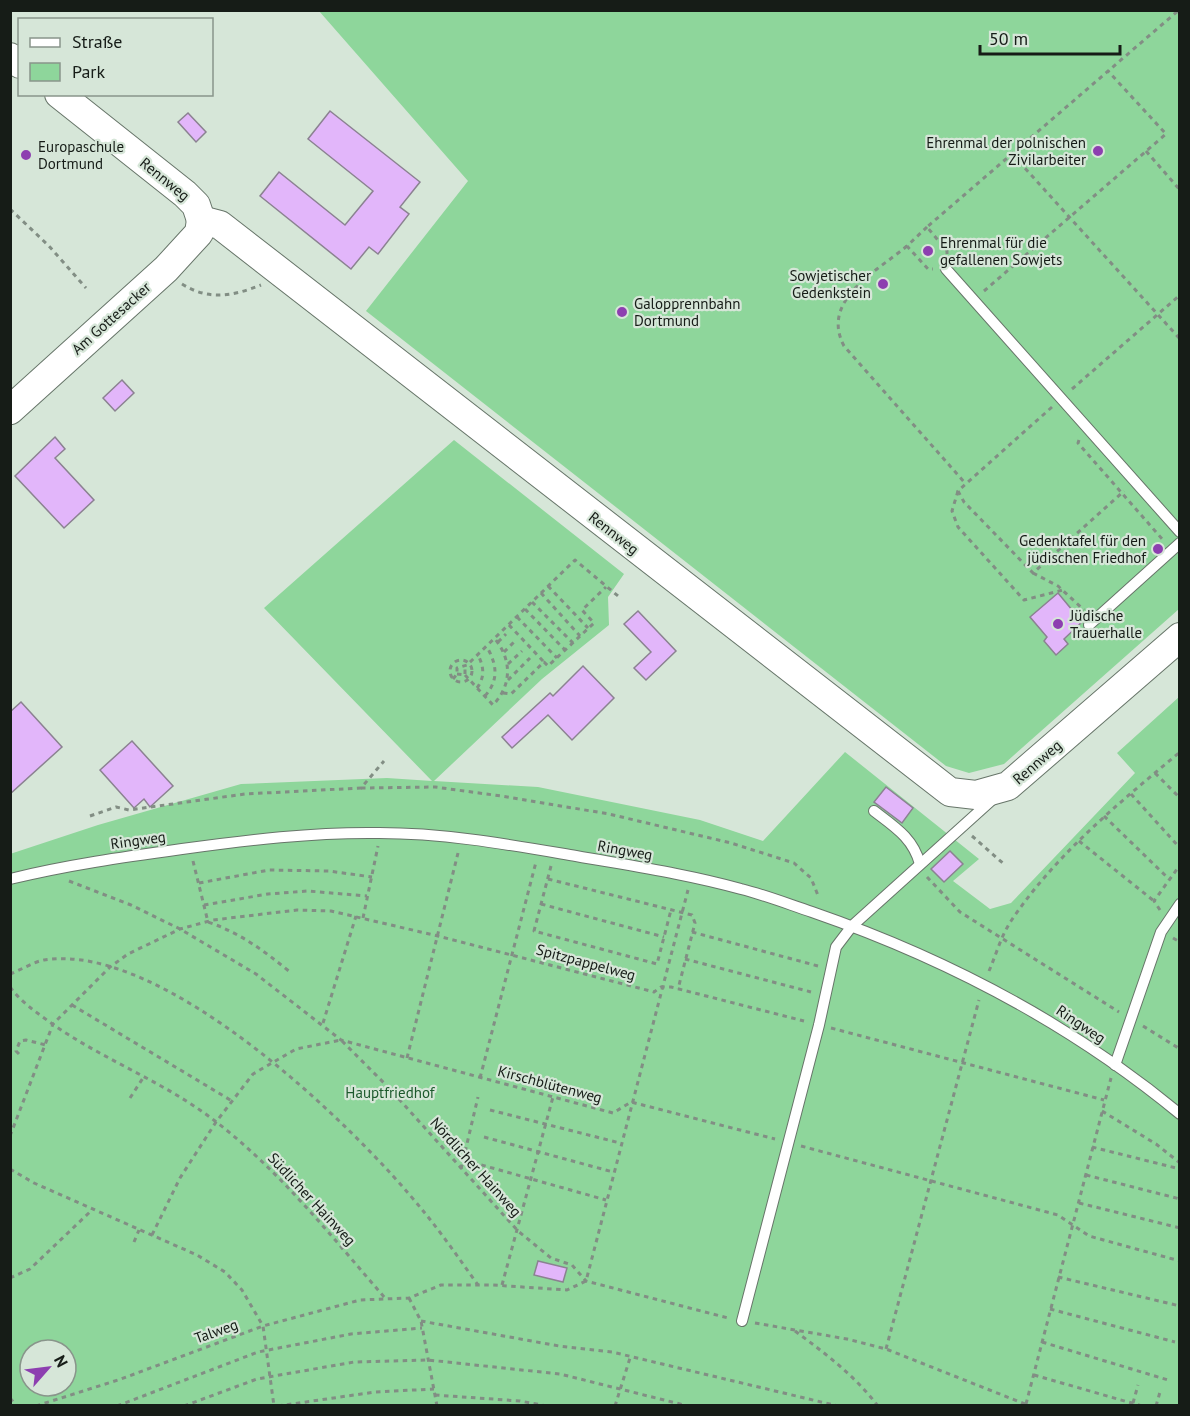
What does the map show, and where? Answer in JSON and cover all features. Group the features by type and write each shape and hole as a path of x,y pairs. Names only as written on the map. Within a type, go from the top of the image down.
{"street":[{"name":"Rennweg","path":"61,96 185,194 196,205 201,220 220,225 950,792 976,795 1008,786 1179,637"},
{"name":"Am Gottesacker","path":"10,410 166,269 199,233 201,220"}],"lane":[{"path":"946,269 1179,532"},
{"path":"1092,623 1176,547"},
{"path":"742,1321 819,1024 836,947 852,926 1008,786"},
{"path":"874,811 907,837 916,848 919,865"},
{"name":"Ringweg","path":"10,879 190,848 297,834 381,833 462,838 692,876 745,890 852,926 983,984 1050,1021 1115,1065 1179,1114"},
{"path":"1115,1065 1161,932 1179,904"}],"path":[{"path":"965,483 844,346 837,327 839,307 852,291 1179,10"},
{"path":"974,300 1166,134 1108,71"},
{"path":"1146,151 1179,190"},
{"path":"1013,155 1179,339"},
{"path":"10,209 49,246 86,288"},
{"path":"907,246 928,268 946,269 947,251 927,227"},
{"path":"181,283 198,293 216,296 239,292 266,283"},
{"path":"1063,590 1024,600 958,527 952,511 958,491 1179,295"},
{"path":"1084,424 1078,443 1122,493 1176,547"},
{"path":"1033,573 1135,482"},
{"path":"958,491 964,502 1033,573 1063,590 1092,623"},
{"path":"496,641 508,625 574,560 618,596"},
{"path":"548,586 588,628"},
{"path":"508,625 549,666 594,623 582,610 606,587"},
{"path":"541,593 580,636"},
{"path":"532,602 573,643"},
{"path":"525,609 565,650"},
{"path":"517,617 557,658"},
{"path":"457,668 465,667 506,634"},
{"path":"458,674 465,675 493,705 503,693 507,681 504,652 496,641"},
{"path":"504,652 514,642"},
{"path":"485,696 493,684 495,674 495,665 487,647"},
{"path":"507,665 522,651"},
{"path":"477,688 483,677 482,663 478,655"},
{"path":"507,681 530,658"},
{"path":"460,660 469,663 472,670 469,679 462,683 453,679 450,669 453,663 460,660"},
{"path":"503,693 511,694 544,662"},
{"path":"453,663 458,674"},
{"path":"465,667 465,675"},
{"path":"453,679 458,674"},
{"path":"886,1349 983,984 1010,922 1052,867 1104,816 1179,752"},
{"path":"361,788 384,761"},
{"path":"1155,773 1179,798"},
{"path":"90,816 116,807 129,810 245,794 361,788 435,788 501,796 609,814 731,843 794,863 811,878 825,917"},
{"path":"1131,794 1179,848"},
{"path":"1104,816 1168,879"},
{"path":"961,827 1005,864"},
{"path":"363,918 381,833"},
{"path":"407,1058 462,838"},
{"path":"1079,841 1154,901 1168,921"},
{"path":"190,848 208,922 233,930 255,943 290,972"},
{"path":"480,1078 539,850"},
{"path":"555,853 534,931 657,964 671,910"},
{"path":"919,865 960,912 1179,1049"},
{"path":"1154,901 1179,865"},
{"path":"199,883 269,870 329,871 372,877"},
{"name":"Nördlicher Hainweg","path":"49,871 180,929 256,974 322,1024 388,1087 518,1231 551,1258 572,1265 586,1281"},
{"path":"586,1281 620,1143 692,876"},
{"path":"548,879 682,912 695,918 678,989"},
{"path":"204,905 268,894 308,891 367,896"},
{"path":"541,904 664,938"},
{"name":"Spitzpappelweg","path":"53,1024 110,967 128,954 180,929 208,922 297,910 356,916 654,992 661,987"},
{"path":"322,1024 356,916"},
{"path":"692,932 831,969"},
{"path":"685,959 825,995"},
{"path":"10,974 43,960 82,960 110,967 162,986 272,1063 335,1117 423,1210 478,1285"},
{"name":"Südlicher Hainweg","path":"10,987 23,1002 90,1050 189,1103 216,1122 279,1180 385,1298"},
{"path":"661,987 678,989 819,1024 1104,1100"},
{"path":"72,1005 232,1101"},
{"path":"10,1136 53,1024"},
{"path":"19,1054 16,1051 20,1041 26,1040 46,1046"},
{"path":"151,1235 180,1178 216,1122 253,1074 296,1049 341,1040"},
{"name":"Kirschblütenweg","path":"341,1040 613,1113 631,1102"},
{"path":"437,1406 421,1321 409,1298 441,1285 502,1285 567,1290 586,1281 685,1309 886,1349 1028,1405 1058,1277 1115,1065"},
{"path":"130,1098 143,1078"},
{"path":"461,1169 478,1096"},
{"path":"502,1285 553,1097"},
{"path":"631,1102 1058,1215 1089,1236 1179,1261"},
{"path":"490,1110 620,1143"},
{"path":"1101,1111 1156,1144 1179,1163"},
{"path":"484,1137 613,1172"},
{"path":"1092,1147 1179,1169"},
{"path":"464,1160 606,1200"},
{"path":"10,1169 197,1255 225,1272 242,1290 264,1326 276,1406 375,1392 434,1389"},
{"path":"1086,1175 1179,1199"},
{"path":"1078,1203 1179,1228"},
{"path":"10,1278 30,1269 93,1209"},
{"path":"134,1242 139,1230"},
{"path":"1058,1277 1179,1306"},
{"path":"10,1292 10,1373"},
{"name":"Talweg","path":"36,1406 121,1379 264,1326 360,1300 409,1298"},
{"path":"1050,1309 1175,1342"},
{"path":"421,1321 559,1346 612,1352 838,1406"},
{"path":"117,1406 267,1350 351,1335 422,1328"},
{"path":"792,1329 862,1385 878,1406"},
{"path":"1042,1342 1168,1380"},
{"path":"615,1406 630,1358"},
{"path":"184,1406 246,1382 354,1362 428,1360 560,1374 620,1387 688,1406"},
{"path":"1034,1375 1142,1406"},
{"path":"1133,1403 1138,1385"},
{"path":"1156,1406 1160,1392"},
{"path":"435,1395 520,1401 547,1406"},
{"path":"10,1398 17,1406"},
{"path":"48,1402 52,1406"}],"green space":[{"path":"319,11 1179,11 1179,609 1004,764 969,773 946,766 366,311 468,181"},
{"name":"Hauptfriedhof","path":"454,440 624,574 608,597 609,625 542,679 434,781 538,787 700,820 763,841 845,752 979,859 953,881 990,909 1011,903 1135,773 1117,753 1179,697 1179,1405 11,1405 10,854 98,825 241,784 387,778 432,781 264,608"}],"building":[{"path":"330,111 420,182 400,207 409,214 378,254 369,247 351,269 260,196 279,172 345,225 373,191 308,139"},
{"path":"188,113 206,132 196,142 178,122"},
{"path":"122,380 134,393 115,411 103,398"},
{"path":"55,437 65,449 55,458 94,500 64,528 15,476"},
{"name":"Jüdische Trauerhalle","path":"1058,593 1082,622 1064,639 1068,644 1056,655 1044,641 1047,637 1030,617"},
{"path":"638,611 676,651 646,680 634,668 651,652 624,624"},
{"path":"583,666 614,698 572,740 548,715 512,748 502,737 550,693 553,696"},
{"path":"21,702 62,747 10,794 10,712"},
{"path":"132,741 173,786 150,807 144,799 134,808 100,770"},
{"path":"886,787 913,808 902,823 874,802"},
{"path":"950,851 963,864 944,882 931,869"},
{"path":"538,1261 567,1268 563,1282 534,1275"}],"place":[{"name":"Ehrenmal der polnischen Zivilarbeiter","path":"1098,151"},
{"name":"Europaschule Dortmund","path":"26,155"},
{"name":"Ehrenmal für die gefallenen Sowjets","path":"928,251"},
{"name":"Sowjetischer Gedenkstein","path":"883,284"},
{"name":"Galopprennbahn Dortmund","path":"622,312"},
{"name":"Gedenktafel für den jüdischen Friedhof","path":"1158,549"},
{"name":"Jüdische Trauerhalle","path":"1058,624"}]}
